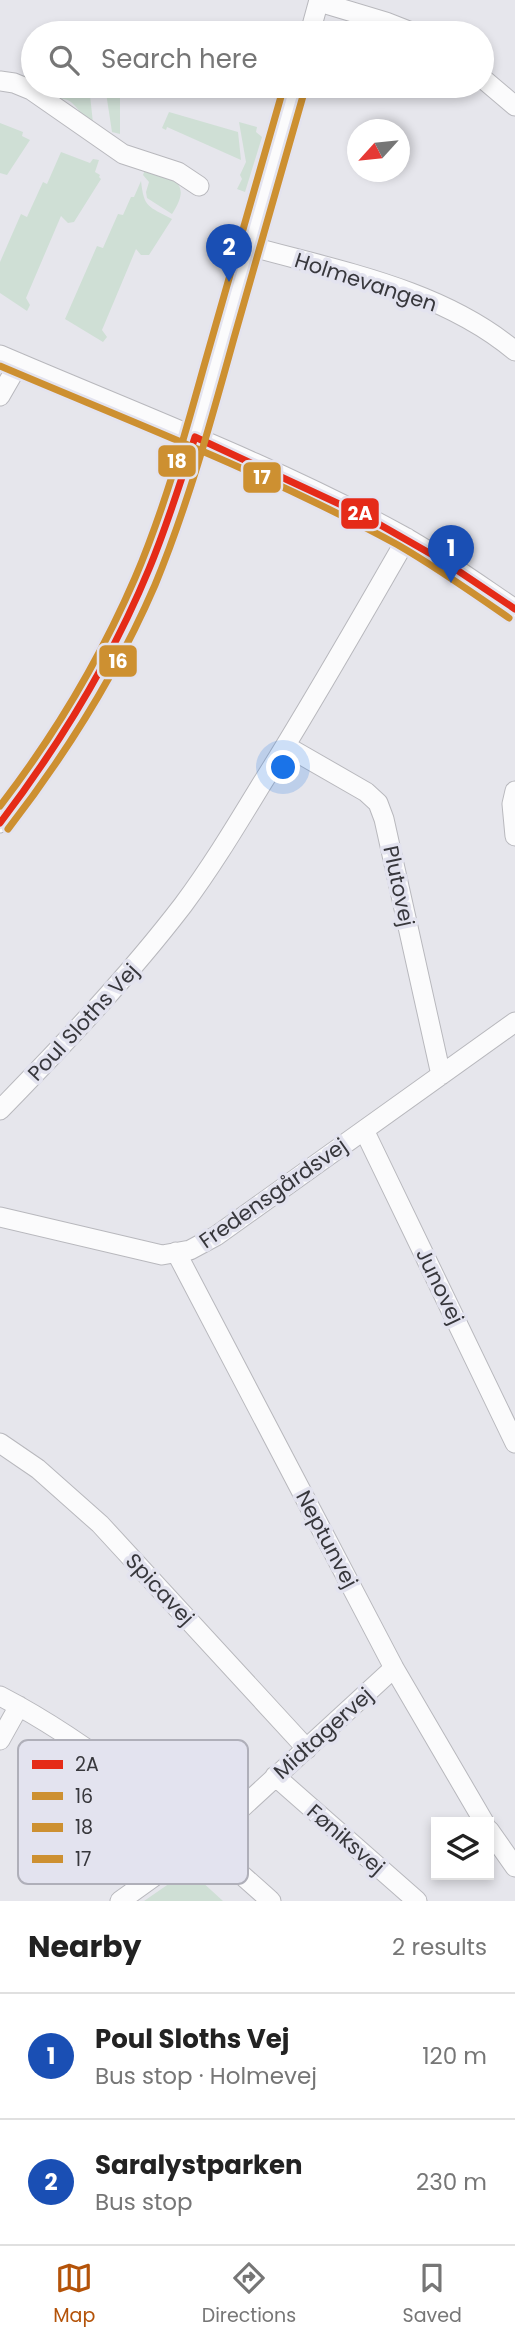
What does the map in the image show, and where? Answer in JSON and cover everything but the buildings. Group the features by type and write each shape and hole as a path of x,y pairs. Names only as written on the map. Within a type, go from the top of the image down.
{"street":[{"path":"313,21 319,1 381,21"},
{"path":"0,82 21,86"},
{"path":"494,88 515,106"},
{"path":"43,98 123,153 178,172 199,186"},
{"path":"0,823 64,735 132,610 165,529 195,437 292,98"},
{"name":"Holmevangen","path":"249,246 424,298 484,328 515,351"},
{"path":"0,355 195,437 363,515 407,538 515,609"},
{"path":"0,396 19,363"},
{"name":"Poul Sloths Vej","path":"0,1110 95,1012 151,946 222,849 286,746 407,538"},
{"name":"Plutovej","path":"286,746 366,792 378,803 384,819 441,1075"},
{"path":"515,792 512,804 515,836"},
{"name":"Fredensgårdsvej","path":"0,1217 162,1255 191,1250 216,1236 515,1022"},
{"name":"Junovej","path":"364,1130 515,1443"},
{"name":"Neptunvej","path":"176,1252 394,1668 481,1817"},
{"name":"Spicavej","path":"0,1443 38,1469 100,1524 307,1749"},
{"name":"Midtagervej","path":"248,1802 394,1668"},
{"path":"0,1696 75,1740"},
{"path":"0,1740 19,1706"},
{"name":"Føniksvej","path":"275,1776 417,1901"},
{"path":"494,1837 515,1867"},
{"path":"248,1880 271,1901"},
{"name":"Midtagervej","path":"120,1901 144,1884"}],"shaded area":[{"path":"60,98 90,98 93,123 71,102"},
{"path":"107,98 120,98 120,134 112,132"},
{"path":"169,112 238,132 241,160 167,127 166,130 162,128"},
{"path":"239,122 257,127 256,132 262,137 245,192 237,189 246,162"},
{"path":"0,123 23,132 22,136 30,140 7,175 0,173"},
{"path":"61,152 90,163 93,159 99,160 95,172 101,179 74,222 68,223 61,216 26,298 30,305 27,311 0,293 0,262 21,214 27,217 43,182 47,184"},
{"path":"146,167 172,179 180,188 181,195 172,214 147,198 149,182 143,175"},
{"path":"141,181 149,205 172,219 149,255 141,255 136,249 102,330 107,337 103,342 65,319 97,246 103,248 118,214 123,215"},
{"path":"169,1884 204,1884 223,1901 144,1901"}],"transit line":[{"name":"18","path":"0,806 75,696 107,638 135,578 181,447 281,98"},
{"name":"16","path":"8,829 89,712 124,650 155,585 198,463 302,98"},
{"name":"17","path":"0,366 201,451 350,520 412,553 509,618"},
{"name":"2A","path":"195,437 363,515 445,562 515,609"},
{"name":"2A","path":"0,823 83,701 118,636 156,553 195,437"}],"place":[{"name":"Saralystparken","path":"229,282"},
{"name":"Poul Sloths Vej","path":"451,583"}]}
